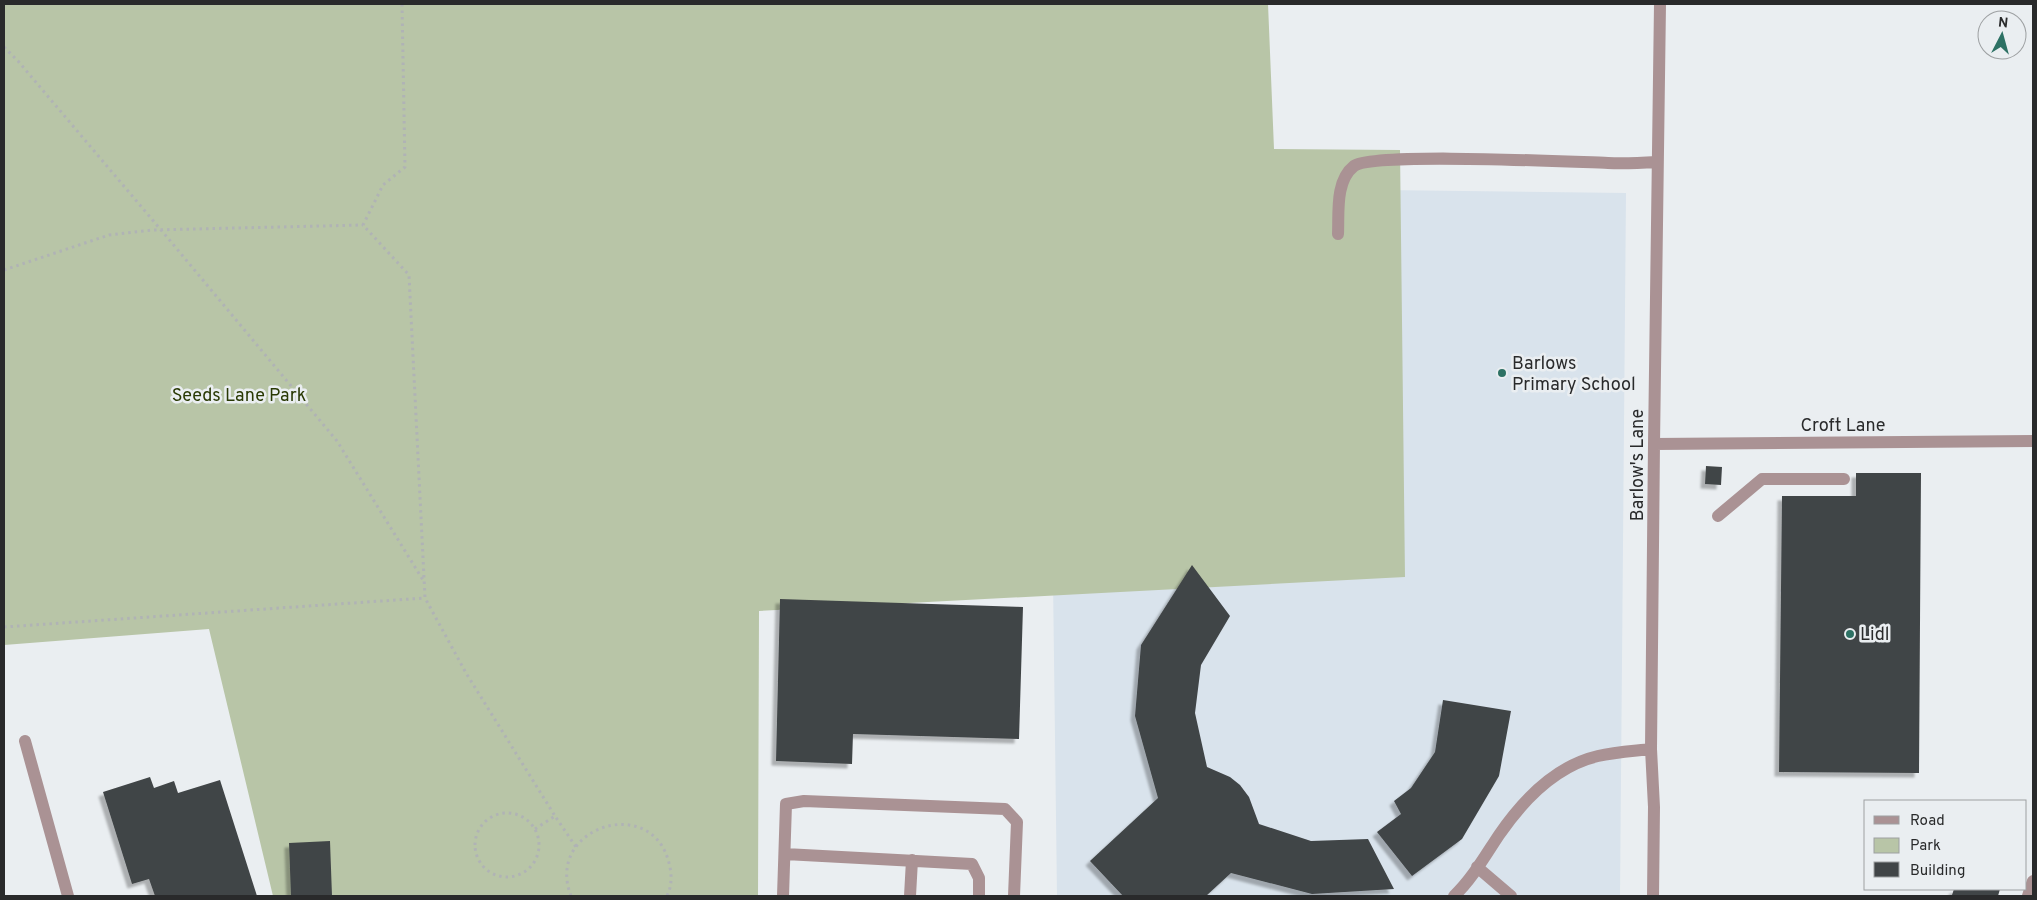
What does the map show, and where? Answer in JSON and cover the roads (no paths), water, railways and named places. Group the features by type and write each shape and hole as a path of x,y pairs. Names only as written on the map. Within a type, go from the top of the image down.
{"street":[{"name":"Barlow's Lane","path":"1653,896 1654,444 1660,4"},
{"path":"1338,234 1341,186 1347,173 1356,165 1382,160 1441,159 1611,163 1657,162"},
{"name":"Croft Lane","path":"1654,444 2033,441"},
{"path":"1718,516 1762,479 1844,479"},
{"path":"25,741 68,896"},
{"path":"1454,896 1465,885 1521,806 1536,791 1561,772 1600,755 1652,749"},
{"path":"783,896 786,804 804,801 1005,809 1018,822 1014,896"},
{"path":"785,854 972,864 979,878 979,896"},
{"path":"910,896 912,860"},
{"path":"1477,867 1511,896"},
{"path":"2028,896 2033,881"}],"place":[{"name":"Barlows Primary School","path":"1502,373"},
{"name":"Lidl","path":"1850,634"}],"park label":[{"name":"Seeds Lane Park","path":"239,395"}]}
